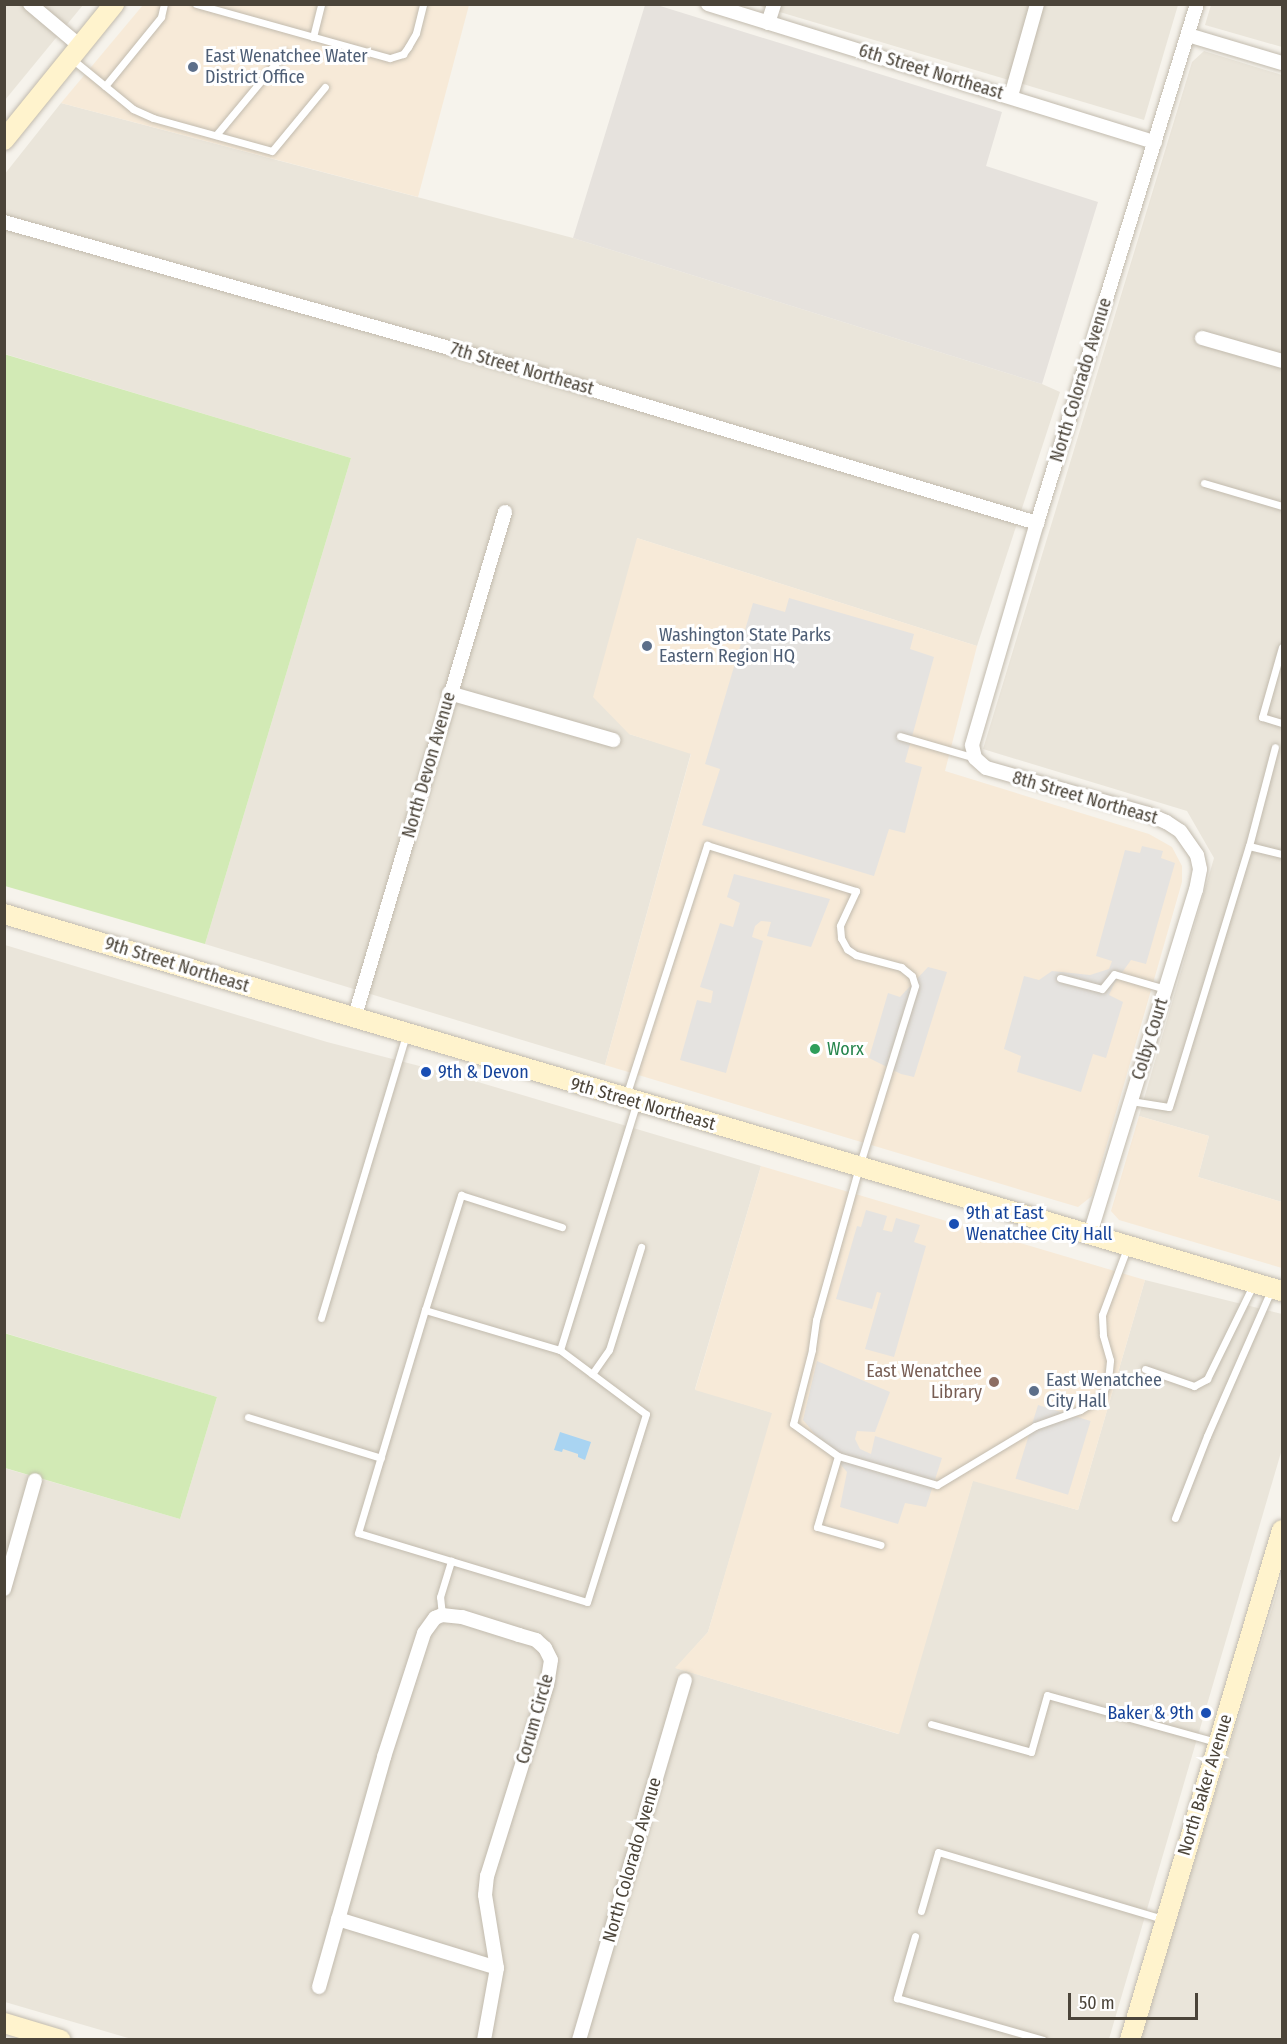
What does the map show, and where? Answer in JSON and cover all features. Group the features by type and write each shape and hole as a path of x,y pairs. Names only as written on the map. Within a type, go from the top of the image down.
{"main road":[{"path":"4,140 114,4"},
{"name":"9th Street Northeast","path":"4,914 354,1019 1270,1287"},
{"name":"North Baker Avenue","path":"1130,2040 1282,1530"},
{"path":"4,2023 61,2040"}],"street":[{"path":"30,4 75,52"},
{"name":"6th Street Northeast","path":"708,4 1155,142"},
{"path":"768,23 774,4"},
{"path":"1011,96 1037,4"},
{"name":"North Colorado Avenue","path":"975,758 972,745 1036,524 1197,4"},
{"path":"1188,35 1282,63"},
{"name":"7th Street Northeast","path":"4,222 523,369 1036,524"},
{"path":"1202,338 1282,361"},
{"name":"North Devon Avenue","path":"354,1019 504,512"},
{"path":"449,693 613,740"},
{"name":"8th Street Northeast","path":"975,758 986,768 1001,773 1148,814 1180,831 1192,844"},
{"name":"Colby Court","path":"1090,1234 1196,890 1200,869 1192,844"},
{"path":"4,1589 35,1480"},
{"path":"319,1987 419,1644 435,1618 442,1615"},
{"name":"Corum Circle","path":"442,1615 462,1617 536,1640 545,1648 551,1660 547,1685 487,1876 485,1895 497,1968 484,2040"},
{"name":"North Colorado Avenue","path":"579,2040 684,1680"},
{"path":"338,1919 497,1968"}],"lane":[{"path":"105,86 161,17 164,4"},
{"path":"196,4 390,58 403,54 408,47 416,33 423,4"},
{"path":"313,37 321,4"},
{"path":"75,52 105,86 133,109 153,118 272,151 325,87"},
{"path":"216,135 284,53"},
{"path":"1204,483 1282,506"},
{"path":"1282,647 1262,717 1282,723"},
{"path":"900,736 975,758"},
{"path":"1131,1101 1169,1107 1249,846 1275,747"},
{"path":"560,1350 706,845 856,891 840,926 841,938 847,949 856,955 901,967 912,976 915,986 859,1167 816,1320 812,1350 793,1424 838,1456 938,1485 1035,1426 1080,1410 1101,1398 1108,1380 1110,1360 1103,1335 1102,1315 1128,1245"},
{"path":"1249,846 1282,854"},
{"path":"1060,978 1102,989 1114,974 1165,989"},
{"path":"321,1318 406,1034"},
{"path":"425,1310 560,1350 646,1414 587,1602 358,1533 425,1310 461,1195 562,1227"},
{"path":"592,1374 609,1350 641,1247"},
{"path":"1145,1369 1194,1386 1207,1379 1270,1287"},
{"path":"1175,1518 1270,1287"},
{"path":"248,1416 381,1458"},
{"path":"838,1456 817,1527 881,1545"},
{"path":"442,1615 440,1597 451,1561"},
{"path":"931,1724 1031,1752 1047,1695 1218,1742"},
{"path":"921,1911 938,1852 1166,1919"},
{"path":"915,1936 897,1998 1043,2040"}],"shaded area":[{"path":"5,5 83,5 5,100"},
{"path":"143,5 469,5 418,197 61,103"},
{"path":"645,5 657,5 1002,112 986,166 1098,202 1042,384 573,238"},
{"path":"756,5 1178,5 1144,120"},
{"path":"1211,5 1282,5 1282,47 1205,25"},
{"path":"1204,51 1282,75 1282,1202 1198,1177 1209,1136 1139,1116 1214,858 1187,811 983,749 1192,62"},
{"path":"61,103 573,238 1042,384 1060,392 977,646 637,538 629,734 691,753 605,1065 205,944 351,458 5,354 4,175"},
{"path":"637,538 977,646 945,771 1149,834 1172,847 1182,866 1182,882 1092,1196 1078,1207 605,1065 691,754 629,734 593,697"},
{"path":"789,598 914,634 910,649 934,657 905,762 922,767 905,833 889,829 874,876 702,825 720,769 705,764 753,603 785,612"},
{"path":"1142,846 1163,851 1161,858 1175,863 1146,964 1131,960 1109,995 1123,1002 1106,1058 1093,1054 1081,1092 1017,1072 1021,1056 1004,1049 1024,976 1039,980 1052,971 1090,975 1109,969 1112,961 1096,956 1125,850 1140,853"},
{"path":"734,874 830,899 811,947 767,936 771,922 761,921 755,926 752,937 763,941 726,1073 680,1060 697,1000 711,1003 713,991 700,987 720,923 733,927 740,903 727,897"},
{"path":"5,945 327,1042 458,1076 761,1166 695,1389 773,1413 708,1632 676,1668 898,1734 973,1480 1078,1510 1145,1280 1282,1314 1282,1449 1109,2039 135,2040 5,2002 4,1468 180,1519 217,1397 5,1333"},
{"path":"928,967 947,972 914,1077 901,1074 869,1058 888,993 900,997"},
{"path":"1139,1116 1209,1136 1198,1177 1282,1202 1282,1268 1119,1220 1111,1211"},
{"path":"761,1166 1145,1280 1078,1510 973,1481 899,1734 675,1668 708,1632 772,1413 695,1390"},
{"path":"866,1210 887,1216 883,1230 892,1232 896,1218 920,1225 914,1242 926,1246 894,1357 865,1349 881,1293 877,1292 872,1309 836,1299 857,1226 861,1227"},
{"path":"817,1361 890,1392 875,1432 857,1431 855,1439 860,1449 871,1454 875,1436 942,1458 926,1507 905,1503 898,1524 840,1507 847,1472 803,1420"},
{"path":"1038,1405 1091,1421 1068,1495 1015,1479"},
{"path":"1282,1576 1282,2039 1140,2039"}],"green space":[{"path":"4,354 351,458 205,944 5,886"},
{"path":"4,1333 217,1397 180,1519 5,1468"}],"water":[{"path":"560,1432 591,1442 585,1460 578,1457 578,1454 563,1449 562,1452 554,1450"}],"place":[{"name":"East Wenatchee Water District Office","path":"193,67"},
{"name":"Washington State Parks Eastern Region HQ","path":"647,646"},
{"name":"Worx","path":"815,1049"},
{"name":"9th & Devon","path":"426,1072"},
{"name":"9th at East Wenatchee City Hall","path":"954,1224"},
{"name":"East Wenatchee Library","path":"994,1382"},
{"name":"East Wenatchee City Hall","path":"1034,1391"},
{"name":"Baker & 9th","path":"1206,1713"}]}
